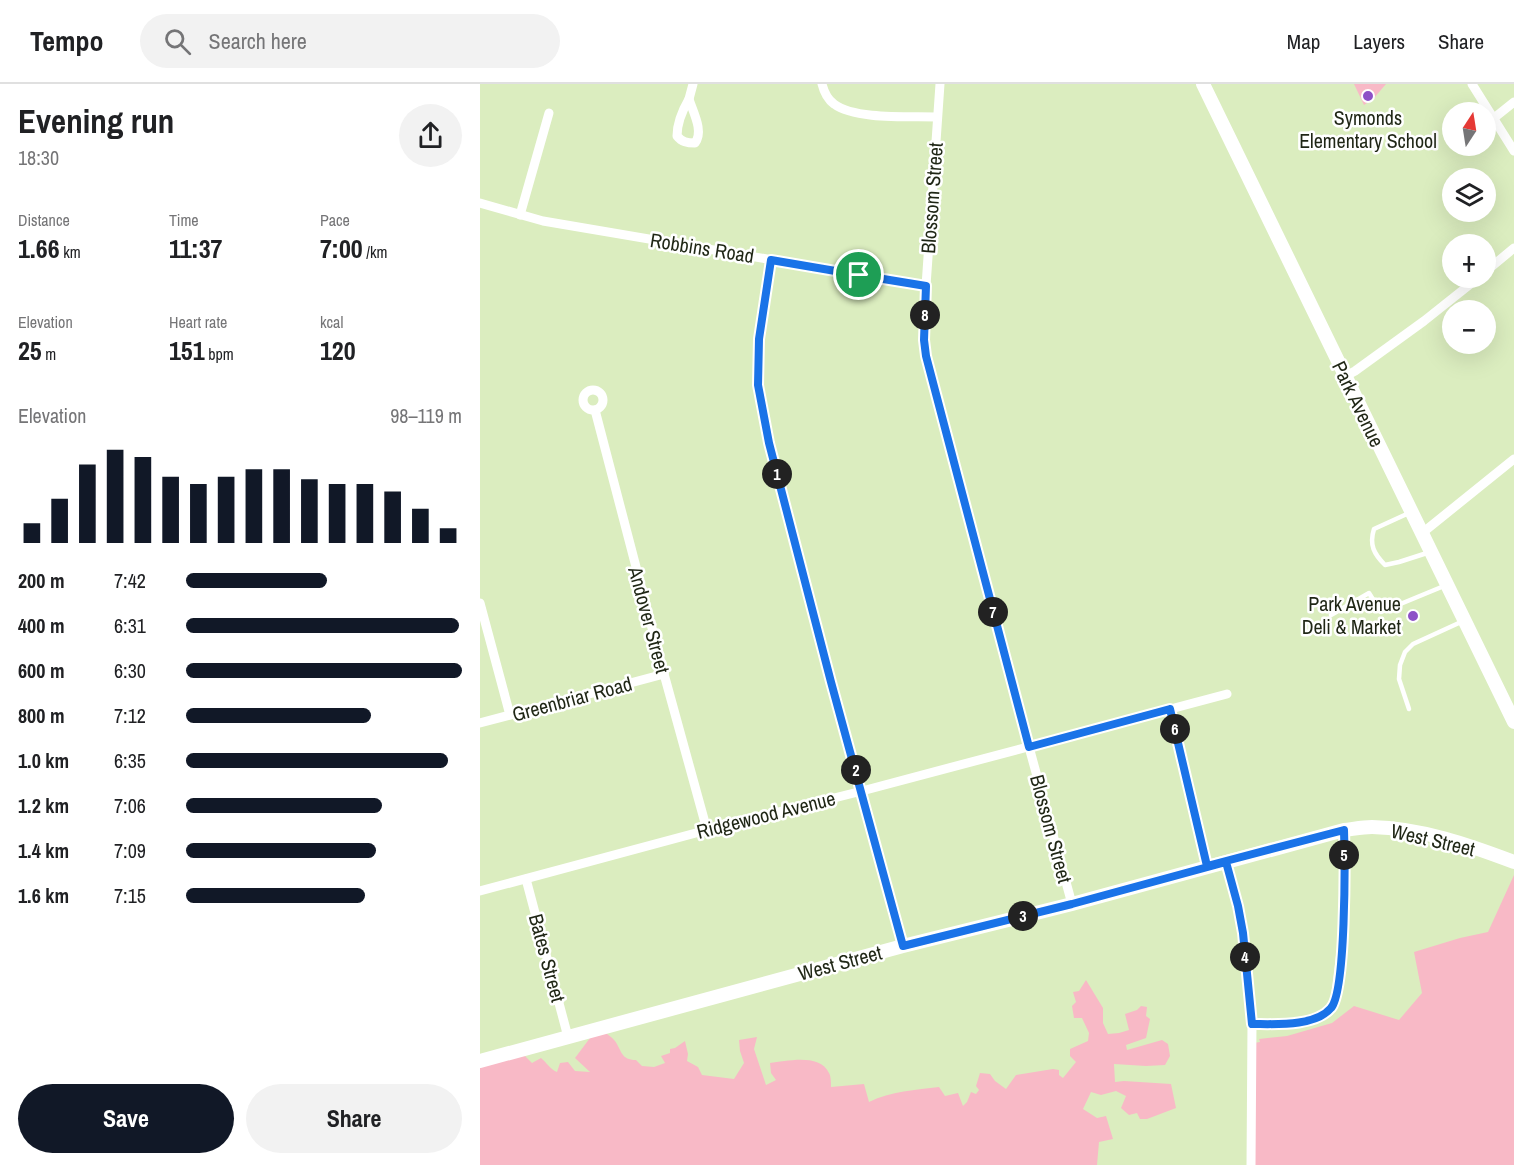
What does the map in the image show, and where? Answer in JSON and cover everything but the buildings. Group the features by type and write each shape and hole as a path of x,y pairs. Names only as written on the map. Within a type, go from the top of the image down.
{"street":[{"path":"689,99 693,84"},
{"path":"822,84 827,98 844,110 868,115 937,117"},
{"name":"Blossom Street","path":"940,84 926,286 924,340 926,356 1072,904"},
{"name":"Park Avenue","path":"1203,84 1514,723"},
{"path":"1472,84 1484,102"},
{"path":"1496,116 1514,102"},
{"path":"520,215 549,113"},
{"path":"1496,121 1514,151"},
{"name":"Robbins Road","path":"480,203 520,215 618,234 926,286"},
{"path":"1496,263 1514,248"},
{"path":"771,260 759,339 758,385 769,443 903,946"},
{"path":"1344,376 1355,371 1465,288"},
{"name":"Andover Street","path":"594,410 663,674 707,830"},
{"path":"1421,534 1514,459"},
{"path":"480,603 510,715"},
{"name":"Greenbriar Road","path":"480,723 663,674"},
{"name":"Ridgewood Avenue","path":"480,891 1227,694"},
{"path":"1170,709 1207,866"},
{"name":"West Street","path":"480,1061 903,946 1072,904 1344,830 1370,827 1422,833 1514,862"},
{"path":"1252,1024 1304,1022 1319,1017 1330,1009 1335,1001 1343,935 1344,830"},
{"path":"1226,862 1243,933 1252,1024 1251,1165"},
{"name":"Bates Street","path":"526,879 568,1037"}],"lane":[{"path":"1411,512 1374,528 1371,546 1376,556 1385,565 1430,552"},
{"path":"1331,615 1369,593 1381,612 1447,585"},
{"path":"1409,709 1399,679 1400,665 1406,652 1413,644 1463,621"}],"shaded area":[{"name":"Symonds Elementary School","path":"1354,84 1386,84 1374,98 1364,105"},
{"path":"1514,875 1514,1165 1254,1165 1254,1043 1260,1042 1259,1039 1287,1036 1332,1023 1354,1006 1399,1020 1422,993 1414,952 1488,932"},
{"path":"1086,980 1103,1008 1103,1023 1108,1034 1129,1030 1125,1014 1141,1006 1147,1007 1146,1016 1150,1019 1146,1038 1126,1045 1127,1050 1162,1040 1168,1044 1170,1056 1165,1065 1114,1064 1115,1082 1171,1084 1176,1108 1147,1119 1140,1119 1137,1113 1129,1115 1121,1108 1126,1096 1116,1091 1101,1095 1091,1092 1083,1109 1097,1118 1106,1116 1113,1139 1099,1142 1097,1165 480,1165 480,1066 523,1054 532,1063 541,1058 557,1072 560,1063 568,1062 575,1071 590,1072 575,1058 593,1034 603,1031 614,1040 625,1057 636,1060 642,1066 654,1067 665,1063 661,1056 670,1053 670,1049 685,1041 687,1061 698,1067 702,1075 734,1079 744,1063 739,1040 757,1037 754,1049 766,1085 776,1080 771,1073 770,1063 803,1060 825,1067 830,1074 831,1087 864,1084 869,1102 895,1093 939,1087 945,1096 958,1093 963,1106 971,1092 976,1094 979,1090 976,1086 980,1073 990,1074 1006,1089 1016,1075 1053,1069 1059,1070 1059,1075 1063,1078 1076,1062 1070,1056 1070,1049 1088,1041 1089,1033 1082,1018 1074,1018 1072,1006 1076,1002 1073,992 1079,991"}],"place":[{"name":"Symonds Elementary School","path":"1368,96"},
{"name":"Park Avenue Deli & Market","path":"1413,616"}],"route":[{"path":"771,260 859,275 926,286 924,340 926,356 1029,747 1170,709 1207,866 1344,830 1343,935 1337,991 1330,1009 1319,1017 1304,1022 1252,1024 1243,933 1226,862 1072,904 903,946 769,443 758,385 759,339 771,260"}]}
